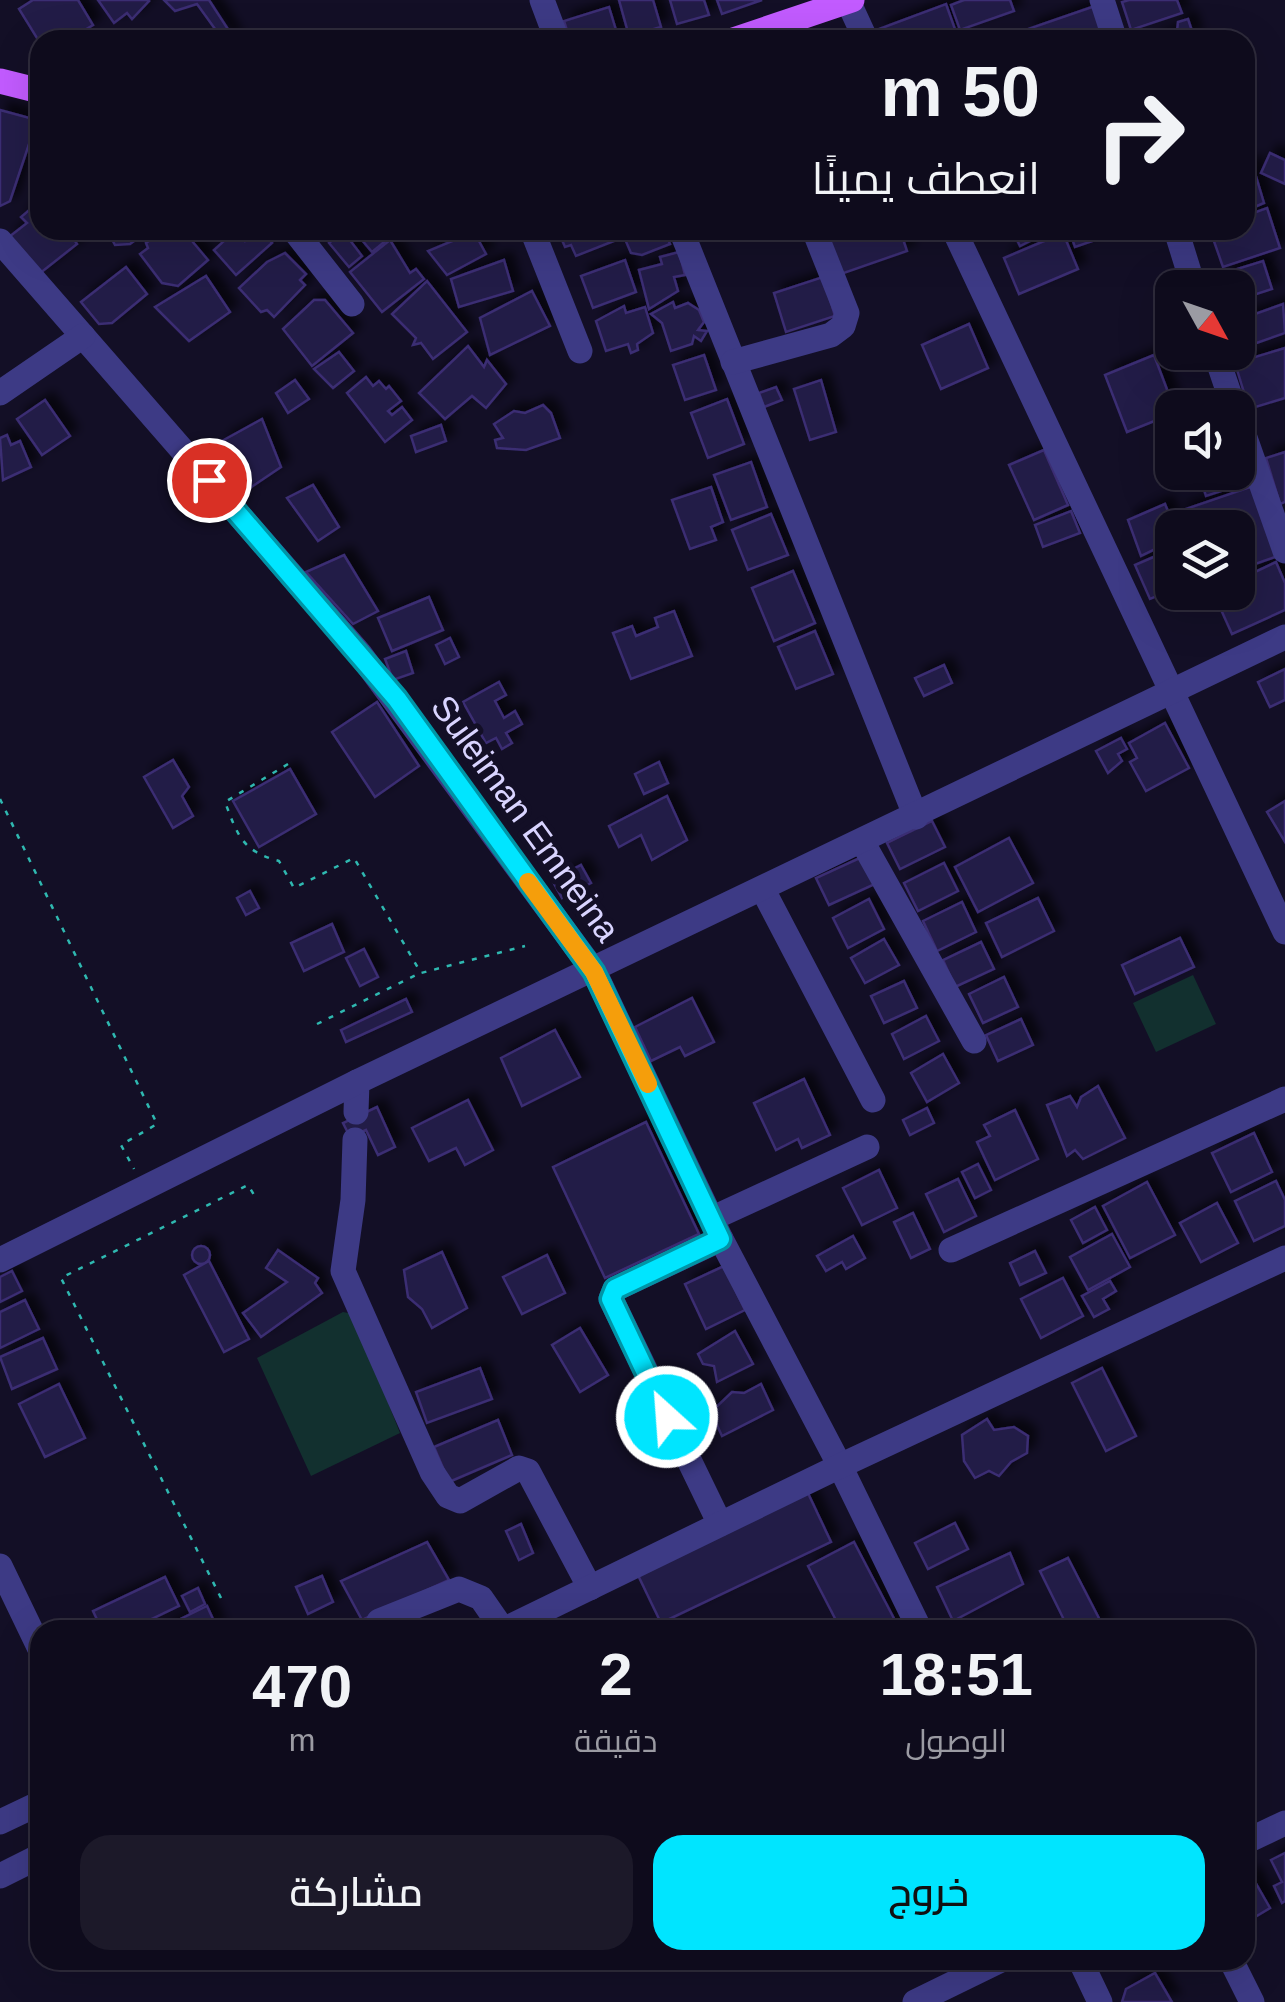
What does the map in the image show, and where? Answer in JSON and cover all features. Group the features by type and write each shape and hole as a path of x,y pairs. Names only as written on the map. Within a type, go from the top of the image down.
{"main road":[{"path":"765,30 850,1"},
{"path":"0,81 30,88"}],"street":[{"path":"542,0 553,30"},
{"path":"1102,0 1112,30"},
{"path":"850,1 862,30"},
{"path":"302,240 352,304"},
{"path":"536,240 580,350"},
{"path":"685,240 916,817"},
{"path":"732,362 830,335 843,326 847,313 818,240"},
{"path":"959,240 1285,932"},
{"path":"1179,240 1188,270"},
{"name":"Suleiman Emneina","path":"0,241 397,699 594,972 717,1228 915,1620"},
{"path":"0,393 83,336"},
{"path":"1255,466 1285,551"},
{"path":"0,1260 357,1082 594,972 1285,637"},
{"path":"863,843 974,1041"},
{"path":"763,890 874,1100"},
{"path":"356,1112 357,1082"},
{"path":"951,1250 1285,1099"},
{"path":"355,1140 353,1200 343,1271 432,1472 448,1496 460,1501 518,1468 528,1471 590,1588"},
{"path":"720,1524 611,1299 615,1289 717,1228 867,1147"},
{"path":"524,1620 840,1466 1285,1258"},
{"path":"0,1566 30,1628"},
{"path":"382,1620 459,1589 481,1598 496,1620"},
{"path":"0,1822 30,1808"},
{"path":"1255,1837 1285,1823"},
{"path":"0,1876 30,1861"},
{"path":"915,2002 981,1970"},
{"path":"1085,1970 1100,2002"},
{"path":"1236,1970 1252,2002"}],"path":[{"path":"288,764 225,802 237,834 254,854 279,861 294,888 354,858 421,972"},
{"path":"0,799 157,1124 121,1146 144,1188"},
{"path":"317,1024 421,972 526,946"},
{"path":"221,1598 61,1278 248,1184 256,1198"}],"green space":[{"path":"1193,975 1216,1024 1156,1052 1133,1003"},
{"path":"343,1312 353,1314 400,1433 311,1476 257,1358"}],"building":[{"path":"33,0 78,0 93,25 85,30 32,30 19,9"},
{"path":"98,0 149,1 132,19 127,13 114,23"},
{"path":"164,0 209,0 228,30 216,30 197,4 175,11"},
{"path":"619,0 653,0 661,27 627,30"},
{"path":"670,0 704,0 709,15 677,24"},
{"path":"717,0 762,0 722,14"},
{"path":"964,0 1010,0 1014,11 960,30 951,5"},
{"path":"1177,0 1182,13 1131,30 1122,2"},
{"path":"946,4 955,30 879,30"},
{"path":"1098,5 1104,30 1028,30"},
{"path":"609,7 616,30 567,30 564,21"},
{"path":"1188,19 1192,30 1177,30 1178,22"},
{"path":"0,110 30,118 30,141 10,201 0,206"},
{"path":"1270,153 1285,160 1285,184 1261,173"},
{"path":"1255,173 1264,203 1255,207"},
{"path":"1267,208 1280,248 1223,267 1214,240 1255,240 1255,212"},
{"path":"30,209 30,240 74,240 77,244 39,274 9,237 27,223 21,217"},
{"path":"112,240 135,240 130,244 115,245"},
{"path":"193,240 208,260 178,286 162,283 140,254 148,248 146,243"},
{"path":"225,240 272,243 236,275 214,250"},
{"path":"350,240 362,256 349,267 329,243"},
{"path":"362,240 387,240 372,252"},
{"path":"390,240 410,273 416,269 424,279 382,312 350,272"},
{"path":"455,240 478,240 486,254 447,275 428,251"},
{"path":"562,240 616,240 576,256 571,245 565,247"},
{"path":"625,240 668,240 670,244 642,255 631,253"},
{"path":"829,240 903,240 907,251 841,274"},
{"path":"1046,240 1066,240 1078,269 1019,294 1004,258"},
{"path":"1073,240 1096,240 1075,247"},
{"path":"679,252 685,275 674,277 678,291 649,309 639,270 662,264 660,257"},
{"path":"285,253 306,274 300,280 305,285 274,317 267,310 261,312 239,288 267,262"},
{"path":"504,260 513,291 459,307 451,279"},
{"path":"625,260 636,292 593,308 581,276"},
{"path":"1263,261 1272,289 1255,294 1255,270 1234,270"},
{"path":"126,267 147,294 112,323 99,324 81,302"},
{"path":"206,276 230,312 189,341 155,307"},
{"path":"823,277 835,316 786,332 774,293"},
{"path":"427,281 467,332 433,359 421,343 413,345 416,338 392,314"},
{"path":"532,291 550,326 490,355 480,318"},
{"path":"314,300 325,300 353,333 312,366 283,329"},
{"path":"673,302 675,308 688,303 699,310 704,322 698,330 707,331 701,341 694,336 692,344 671,351 662,323 651,314"},
{"path":"1283,304 1285,333 1255,344 1255,314"},
{"path":"624,306 626,313 645,307 653,333 631,353 628,344 606,351 596,321"},
{"path":"969,324 988,368 941,389 922,345"},
{"path":"468,346 484,367 487,360 506,384 486,408 472,396 445,419 419,393"},
{"path":"1285,348 1285,398 1255,407 1255,390 1243,390 1237,370 1255,370 1255,357"},
{"path":"339,352 354,371 333,388 314,369"},
{"path":"704,355 716,390 685,400 673,365"},
{"path":"1154,355 1155,370 1160,370 1167,390 1155,390 1155,421 1127,432 1105,375"},
{"path":"366,377 373,386 379,381 386,389 389,386 401,401 388,411 392,415 402,407 412,420 385,442 347,393"},
{"path":"295,380 309,399 288,413 276,393"},
{"path":"821,380 836,432 810,440 794,389"},
{"path":"776,387 782,400 764,407 759,393"},
{"path":"727,399 744,444 708,458 691,413"},
{"path":"45,400 70,436 42,455 17,419"},
{"path":"543,405 551,413 560,438 526,450 497,448 495,440 503,438 494,424 514,411 525,413"},
{"path":"262,419 281,467 247,490 222,441"},
{"path":"441,425 446,441 416,452 411,436"},
{"path":"7,435 11,445 20,441 31,467 3,480 0,438"},
{"path":"1044,450 1068,505 1034,520 1009,465"},
{"path":"1285,452 1285,502 1280,504 1266,458"},
{"path":"751,462 767,507 731,520 714,475"},
{"path":"313,485 339,527 318,541 287,498"},
{"path":"711,487 723,522 711,527 716,540 690,549 672,500"},
{"path":"1241,490 1254,490 1278,556 1255,564 1255,510 1183,510"},
{"path":"1165,504 1168,510 1155,510 1155,549 1141,556 1128,520"},
{"path":"1071,511 1080,533 1043,547 1035,525"},
{"path":"771,514 788,555 748,570 732,530"},
{"path":"344,555 378,611 353,624 306,572"},
{"path":"1155,556 1155,597 1150,599 1135,565"},
{"path":"1276,562 1285,583 1285,610 1232,634 1221,610 1255,610 1255,572"},
{"path":"793,571 815,623 774,641 752,588"},
{"path":"429,597 443,630 392,651 378,618"},
{"path":"674,611 692,656 631,679 613,633 632,626 636,636 658,627 655,618"},
{"path":"815,631 833,674 796,689 778,647"},
{"path":"450,638 459,657 445,664 436,645"},
{"path":"406,651 413,673 393,680 385,659"},
{"path":"944,665 952,683 924,696 915,678"},
{"path":"1285,669 1285,700 1270,707 1258,682"},
{"path":"499,682 506,695 495,701 504,718 515,711 522,724 506,733 512,743 502,749 496,738 486,743 463,702"},
{"path":"377,702 419,766 375,797 332,732"},
{"path":"1165,723 1189,768 1146,791 1130,762 1137,758 1129,743"},
{"path":"1121,738 1127,749 1118,754 1122,761 1108,773 1096,751"},
{"path":"173,760 189,787 182,796 193,816 173,828 144,777"},
{"path":"659,762 668,783 644,794 635,774"},
{"path":"290,769 316,814 259,847 233,801"},
{"path":"667,796 687,840 652,860 641,835 619,847 609,826"},
{"path":"1285,801 1285,842 1267,812"},
{"path":"932,821 945,847 900,869 887,843"},
{"path":"1009,838 1033,883 978,912 955,867"},
{"path":"862,857 875,884 829,905 816,878"},
{"path":"944,863 958,891 918,911 904,883"},
{"path":"581,865 591,883 562,898 552,880"},
{"path":"250,891 259,908 246,915 237,898"},
{"path":"1038,898 1054,931 1002,957 986,923"},
{"path":"869,899 884,929 848,948 833,918"},
{"path":"962,902 976,932 937,951 923,921"},
{"path":"332,924 344,952 304,971 291,943"},
{"path":"1180,938 1194,967 1135,994 1122,965"},
{"path":"884,939 899,965 865,983 851,958"},
{"path":"981,942 994,969 955,987 943,960"},
{"path":"364,949 378,977 360,986 346,958"},
{"path":"1004,977 1018,1007 983,1023 969,994"},
{"path":"904,981 917,1008 884,1023 871,996"},
{"path":"692,998 714,1042 685,1056 680,1047 651,1061 635,1027"},
{"path":"406,999 412,1012 346,1042 341,1030"},
{"path":"926,1016 939,1041 904,1059 892,1034"},
{"path":"1021,1019 1033,1045 998,1061 986,1035"},
{"path":"555,1030 580,1077 522,1106 501,1058"},
{"path":"943,1054 959,1083 927,1102 911,1073"},
{"path":"804,1079 830,1135 802,1148 798,1139 776,1150 754,1103"},
{"path":"1098,1086 1125,1138 1083,1159 1075,1150 1067,1156 1047,1105 1070,1096 1077,1107 1081,1097"},
{"path":"468,1100 493,1150 465,1165 456,1148 429,1161 412,1128"},
{"path":"377,1107 395,1147 378,1155 366,1130 350,1137 343,1123"},
{"path":"927,1108 934,1123 910,1135 903,1120"},
{"path":"1015,1110 1038,1159 995,1180 977,1142 990,1136 984,1125"},
{"path":"646,1122 699,1234 605,1278 553,1167"},
{"path":"1254,1133 1272,1172 1231,1192 1212,1153"},
{"path":"978,1164 991,1190 975,1198 962,1172"},
{"path":"879,1170 897,1208 862,1225 843,1188"},
{"path":"958,1179 976,1216 944,1232 926,1194"},
{"path":"1276,1181 1285,1200 1285,1226 1254,1241 1235,1201"},
{"path":"1147,1182 1175,1235 1130,1258 1103,1206"},
{"path":"1217,1203 1238,1243 1201,1262 1180,1223"},
{"path":"1095,1207 1107,1230 1083,1243 1071,1220"},
{"path":"913,1213 930,1249 911,1258 894,1222"},
{"path":"1112,1234 1130,1267 1088,1290 1070,1257"},
{"path":"853,1236 865,1258 846,1269 842,1262 826,1271 817,1256"},
{"path":"201,1246 208,1248 208,1262 201,1264 194,1262 192,1255 194,1248"},
{"path":"278,1250 318,1278 315,1283 322,1293 261,1337 243,1313 287,1282 266,1268"},
{"path":"1035,1251 1046,1273 1020,1285 1010,1263"},
{"path":"442,1252 467,1308 432,1328 422,1309 408,1297 404,1270"},
{"path":"547,1255 565,1293 522,1314 503,1277"},
{"path":"209,1261 249,1339 224,1352 184,1275"},
{"path":"724,1266 745,1310 706,1329 685,1284"},
{"path":"12,1271 22,1291 0,1302 0,1277"},
{"path":"1063,1278 1083,1316 1041,1338 1021,1299"},
{"path":"1110,1281 1116,1291 1103,1299 1109,1309 1094,1317 1082,1296"},
{"path":"25,1300 39,1329 0,1348 0,1312"},
{"path":"580,1328 608,1375 580,1392 552,1345"},
{"path":"735,1331 753,1364 717,1382 714,1366 703,1364 698,1354"},
{"path":"43,1338 57,1369 12,1389 0,1357"},
{"path":"480,1368 492,1399 427,1423 416,1392"},
{"path":"1102,1368 1136,1436 1106,1451 1072,1383"},
{"path":"59,1384 85,1438 45,1457 19,1404"},
{"path":"761,1384 773,1410 722,1436 711,1412 732,1392 744,1393"},
{"path":"987,1419 994,1430 1014,1427 1028,1436 1027,1453 1011,1462 999,1476 989,1471 975,1478 964,1461 962,1435"},
{"path":"498,1420 512,1455 449,1482 434,1447"},
{"path":"807,1491 831,1542 667,1620 660,1620 636,1571"},
{"path":"955,1523 968,1549 928,1569 915,1543"},
{"path":"521,1524 533,1553 519,1560 506,1531"},
{"path":"427,1542 449,1580 362,1620 341,1581"},
{"path":"854,1542 895,1620 836,1620 808,1566"},
{"path":"1010,1553 1023,1584 955,1620 937,1587"},
{"path":"1068,1558 1100,1620 1064,1620 1040,1571"},
{"path":"322,1576 333,1602 308,1614 296,1587"},
{"path":"165,1577 179,1606 150,1620 97,1620 93,1611"},
{"path":"198,1588 205,1604 190,1612 182,1596"},
{"path":"207,1606 213,1620 178,1620"},
{"path":"1285,1853 1282,1903 1274,1886 1282,1882 1271,1860"},
{"path":"1255,1882 1270,1908 1255,1917"},
{"path":"1155,1973 1172,2002 1122,2002 1126,1989"}],"slow traffic":[{"path":"528,882 594,972 648,1084"}],"route":[{"path":"209,480 397,699 594,972 720,1239 615,1289 611,1299 667,1417"}]}
